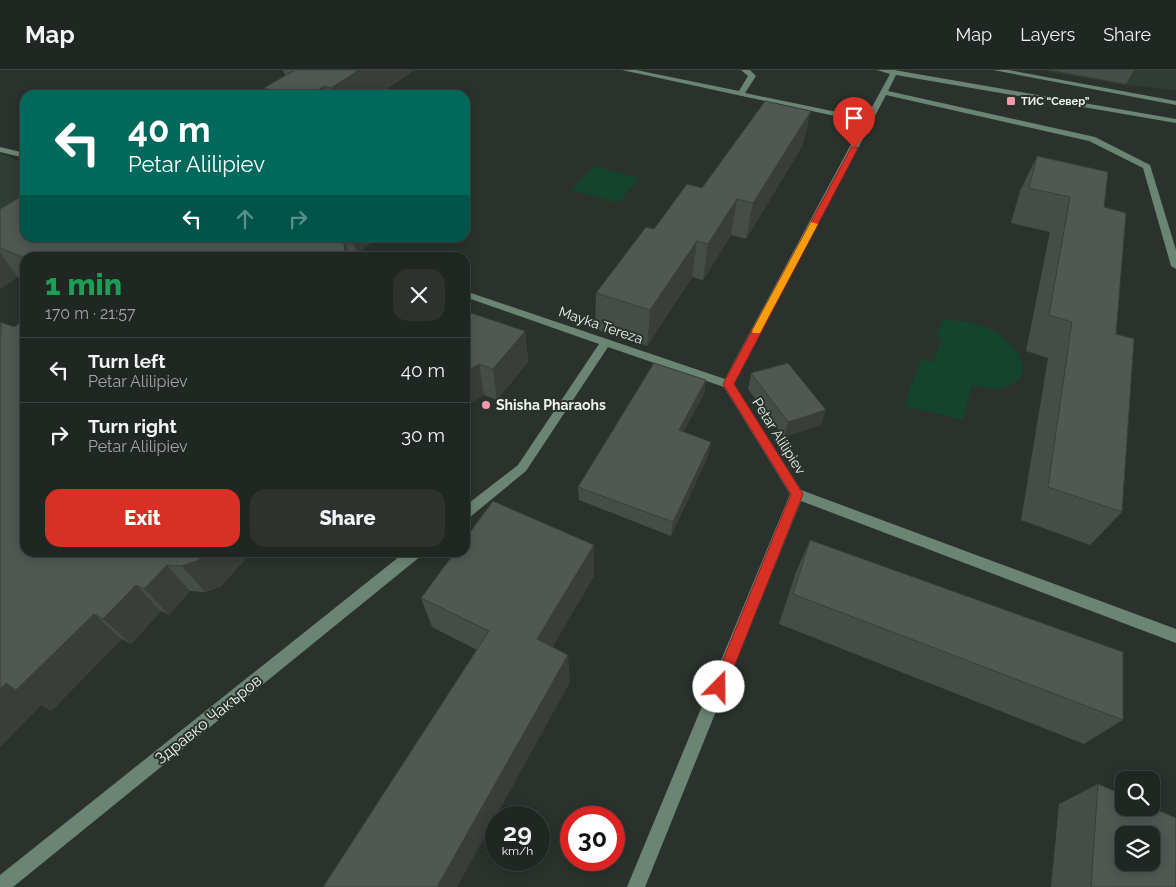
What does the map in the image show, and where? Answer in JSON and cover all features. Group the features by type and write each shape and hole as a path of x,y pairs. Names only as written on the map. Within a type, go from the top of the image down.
{"street":[{"path":"626,70 869,121"},
{"path":"741,94 752,76 751,73 744,70"},
{"path":"881,70 1176,120"},
{"path":"998,70 1176,102"},
{"path":"728,384 894,72"},
{"path":"884,92 1092,139 1147,167 1176,266"},
{"path":"0,148 20,154"},
{"path":"323,246 340,252"},
{"name":"Mayka Tereza","path":"470,296 728,384"},
{"path":"470,509 522,468 606,342"},
{"name":"Petar Alilipiev","path":"636,887 797,494 728,384"},
{"path":"797,494 1176,636"},
{"name":"Здравко Чакъров","path":"0,886 410,557"}],"shaded area":[{"path":"1040,70 1176,70 1176,90 1124,85"},
{"path":"0,154 20,161 20,203 0,214"}],"green space":[{"path":"594,166 639,178 618,203 571,190"},
{"path":"943,320 968,322 992,330 1009,342 1021,359 1022,368 1020,376 1014,383 995,389 972,385 963,420 904,406 921,359 933,362 942,339 935,336"}],"building":[{"path":"295,70 359,70 331,88 324,86 318,90 272,90 264,88"},
{"path":"765,101 811,111 753,203 737,199 708,244 697,241 650,310 596,293 646,227 654,229 687,184 702,188"},
{"path":"1037,156 1108,172 1104,207 1126,213 1116,334 1134,339 1122,512 1048,487 1072,322 1049,315 1070,197 1029,188"},
{"path":"20,197 20,242 344,242 345,252 20,252 20,256 0,248 0,209"},
{"path":"470,313 525,331 493,369 479,364 470,370"},
{"path":"0,322 14,327 20,323 20,557 202,557 199,560 182,566 167,565 144,589 136,585 103,619 94,614 16,690 6,683 0,689"},
{"path":"654,363 706,380 679,430 711,442 673,522 578,487"},
{"path":"788,363 826,410 788,422 751,373"},
{"path":"493,501 594,545 537,639 568,655 437,887 323,887 489,631 421,598 451,557 470,557 470,532"},
{"path":"810,540 1123,652 1123,720 793,594"},
{"path":"1098,784 1115,791 1115,816 1160,816 1160,811 1176,818 1176,887 1091,887"}],"slow traffic":[{"path":"757,331 814,224"}],"place":[{"name":"ТИС “Север”","path":"1011,101"},
{"name":"Shisha Pharaohs","path":"486,405"}],"route":[{"path":"719,687 797,494 728,384 854,148"}]}
